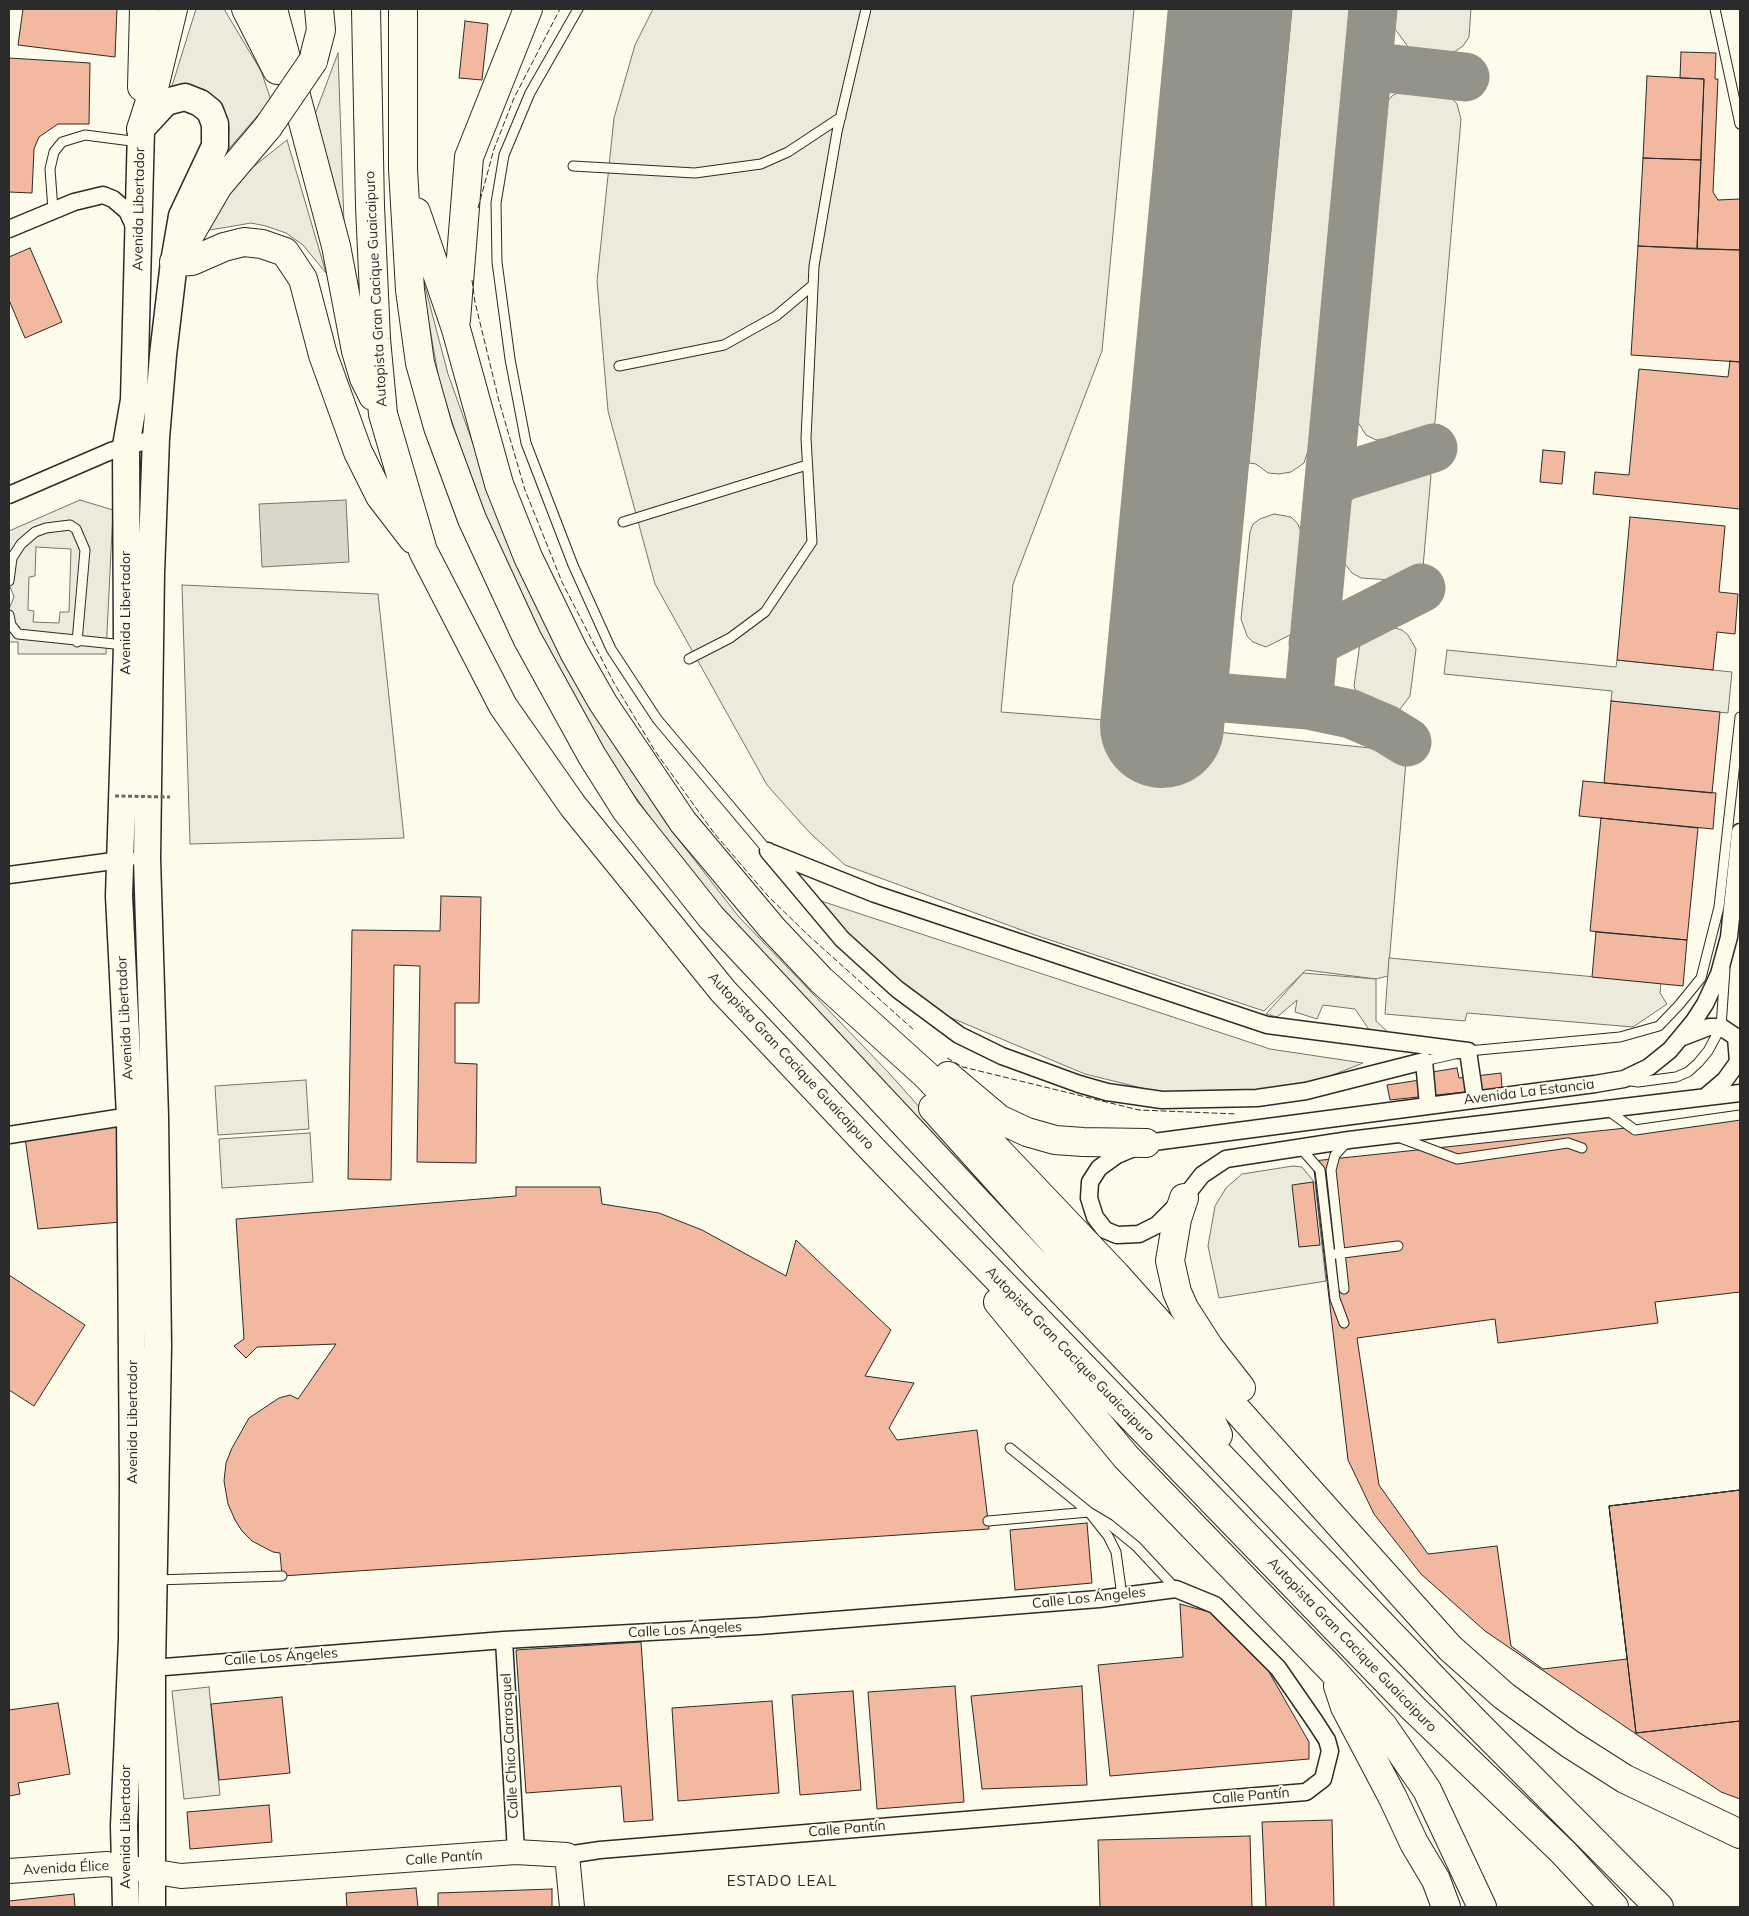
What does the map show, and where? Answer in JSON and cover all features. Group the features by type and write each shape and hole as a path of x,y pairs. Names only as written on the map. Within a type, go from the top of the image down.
{"highway":[{"path":"141,135 144,9"},
{"path":"141,135 173,9"},
{"path":"246,9 298,108"},
{"path":"273,9 336,246 356,351 364,378 383,414"},
{"path":"174,262 218,186 268,127 313,61 321,30 319,9"},
{"name":"Autopista Gran Cacique Guaicaipuro","path":"366,9 370,216 376,339 383,414 423,551 503,706 573,806 723,991 875,1152 1407,1702 1563,1852 1614,1907"},
{"path":"403,9 403,169 410,290 420,363 438,427 472,519 527,638 592,756 626,810 711,917 1031,1259 1237,1472 1472,1720 1659,1907"},
{"path":"456,328 469,157 528,9"},
{"path":"403,169 430,257 456,328 499,484 528,557 574,652 603,703 683,822 784,941 821,980 926,1075 1116,1275 1259,1432 1450,1648 1504,1696 1570,1744 1625,1778 1736,1831"},
{"path":"174,262 192,261 224,247 244,242 262,244 285,252 303,279 323,354 358,452 380,496 423,551"},
{"path":"885,1039 912,1084 1082,1272 1209,1417 1237,1472"},
{"path":"885,1039 908,1042 999,1119 1027,1132 1055,1140 1074,1142 1146,1143"},
{"path":"875,1152 1126,1457 1332,1670 1383,1726 1428,1790 1479,1899"},
{"path":"1184,1198 1177,1219 1170,1261 1177,1292 1184,1308 1209,1347 1253,1404 1259,1432"},
{"path":"1332,1670 1345,1707 1393,1798 1414,1844 1436,1880 1446,1907"},
{"path":"1414,1844 1422,1888 1428,1907"}],"main road":[{"name":"Avenida Libertador","path":"126,1907 124,1866 132,1639 133,1479 130,1116 119,860 127,646 126,446 134,400 141,135 166,102 185,97 200,103 210,111 215,124 215,146 182,216 174,262 156,438 151,573 147,859 155,1117 158,1346 152,1668 152,1907"},
{"name":"Calle Pantín","path":"124,1866 181,1876 516,1852 567,1855"},
{"path":"567,1855 572,1907"},
{"name":"Avenida Élice","path":"9,1871 107,1864 124,1866"}],"street":[{"path":"9,229 53,210 88,198 108,197 127,211 139,241"},
{"path":"9,495 126,446 156,438"},
{"name":"Avenida La Estancia","path":"1740,832 1726,949 1719,974 1706,1004 1681,1038 1670,1050 1649,1067 1624,1079 1146,1143 1118,1155 1100,1168 1090,1182 1088,1198 1095,1217 1105,1230 1117,1235 1139,1234 1157,1224 1184,1198 1202,1175 1226,1159 1350,1140 1740,1093"},
{"path":"768,851 875,894 1267,1025 1468,1051 1475,1098"},
{"path":"768,851 842,939 920,1006 959,1035 985,1048 1079,1084 1107,1092 1162,1100 1257,1098 1306,1091 1424,1061 1428,1105"},
{"path":"9,875 119,860 147,859"},
{"path":"1681,1038 1709,1027 1721,1028 1736,1037 1739,1051 1738,1062 1724,1080 1705,1097"},
{"path":"9,1135 130,1116"},
{"name":"Calle Los Ángeles","path":"152,1668 504,1640 759,1626 1122,1596 1176,1589 1215,1605"},
{"name":"Calle Pantín","path":"567,1855 610,1849 1306,1792 1323,1779 1326,1772 1330,1751 1327,1740 1278,1668 1215,1605"},
{"name":"Calle Chico Carrasquel","path":"504,1640 516,1852"}],"lane":[{"path":"578,9 530,93 504,155 496,203 497,262 510,359 526,443 573,565 611,649 657,719 768,851"},
{"path":"689,659 730,638 764,612 812,542 806,438 814,266 841,117 866,9"},
{"path":"1715,9 1740,124"},
{"path":"573,166 695,173 761,164 788,152 841,117"},
{"path":"53,210 50,169 54,152 62,142 85,135 141,135"},
{"path":"619,366 724,344 776,316 813,285"},
{"path":"623,522 807,465"},
{"path":"9,581 12,558 21,544 35,532 46,528 70,525 76,530 85,550 77,642"},
{"path":"9,615 11,625 18,634 127,646"},
{"path":"1424,1061 1468,1051 1620,1037 1659,1026 1679,1005 1701,978 1719,907 1740,717"},
{"path":"1624,1079 1638,1082 1660,1080 1688,1072 1708,1052 1721,1028 1726,949"},
{"path":"1738,1032 1740,1051"},
{"path":"1606,1109 1635,1130 1740,1115"},
{"path":"1391,1135 1460,1161 1568,1143 1582,1148"},
{"path":"1344,1289 1331,1170 1338,1151 1350,1140"},
{"path":"1293,1149 1304,1152 1320,1170 1335,1299 1344,1323"},
{"path":"1330,1255 1398,1246"},
{"path":"1010,1448 1089,1512 1109,1524 1136,1546 1176,1589"},
{"path":"988,1521 1089,1512"},
{"path":"1089,1512 1108,1536 1116,1552 1122,1596"},
{"path":"154,1580 282,1576"}],"path":[{"path":"116,796 170,797"}],"shaded area":[{"path":"196,9 224,9 261,71 271,100 227,151 229,127 221,105 205,90 172,86"},
{"path":"653,9 1134,9 1102,351 1013,584 1001,712 1093,719 1399,751 1406,761 1388,976 1376,979 1306,970 1264,1011 1035,935 845,865 809,832 767,785 655,584 608,411 597,281 614,118 635,45"},
{"path":"1292,9 1352,9 1309,448 1304,463 1291,472 1279,474 1268,473 1256,464 1249,463"},
{"path":"1393,9 1471,9 1469,37 1463,46 1454,52 1430,54 1409,48 1392,25"},
{"path":"338,53 344,223 314,117"},
{"path":"1418,87 1436,89 1449,95 1457,104 1461,119 1435,422 1430,431 1376,440 1366,435 1356,419 1355,402 1384,105 1392,96 1404,89"},
{"path":"287,140 326,273 303,245 286,233 266,226 251,223 204,231 221,201 253,167"},
{"path":"418,260 448,374 495,505 545,618 605,731 668,826 739,917 889,1073 1162,1380 709,898 621,777 563,683 473,490 439,380"},
{"path":"1421,470 1431,475 1423,567 1391,580 1361,578 1352,573 1345,564 1341,540 1347,507 1354,497 1366,488"},
{"path":"80,500 113,510 106,654 18,654 18,642 9,642 9,609 14,597 9,584 9,531","holes":["36,547 71,549 69,612 60,612 59,623 33,622 34,611 28,610 29,577 35,576"]},
{"path":"346,500 349,562 262,567 259,504"},
{"path":"1274,514 1291,517 1298,524 1302,535 1294,633 1266,647 1253,642 1247,636 1241,619 1250,532 1253,524 1260,519"},
{"path":"182,585 378,594 404,838 190,844"},
{"path":"1388,626 1402,630 1408,635 1416,649 1410,696 1397,713 1386,717 1359,700 1354,686 1360,643 1365,636"},
{"path":"1447,650 1616,667 1617,660 1732,672 1728,713 1611,701 1612,691 1444,674"},
{"path":"806,896 1270,1049 1363,1063 1300,1088 1252,1093 1162,1093 1085,1074 942,1014 905,989"},
{"path":"1389,958 1661,983 1660,993 1667,1004 1633,1027 1467,1013 1465,1021 1385,1014"},
{"path":"1303,973 1376,979 1376,1021 1389,1033 1370,1031 1355,1009 1323,1005 1317,1019 1295,1012 1297,1000 1277,1017 1266,1014"},
{"path":"306,1080 309,1129 218,1135 215,1086"},
{"path":"310,1133 313,1182 222,1188 219,1139"},
{"path":"1293,1166 1302,1167 1315,1183 1326,1281 1219,1298 1208,1246 1215,1206 1226,1188 1242,1174"},
{"path":"209,1687 220,1795 184,1799 172,1691"}],"building":[{"path":"23,9 117,9 115,57 18,45"},
{"path":"465,21 488,24 482,80 459,78"},
{"path":"1681,52 1716,53 1715,79 1718,79 1713,192 1718,200 1740,199 1740,250 1697,249 1704,79 1680,78"},
{"path":"9,58 90,63 89,124 58,124 39,137 34,149 32,193 9,192"},
{"path":"1647,76 1704,79 1701,160 1643,158"},
{"path":"1643,158 1701,160 1697,249 1638,246"},
{"path":"1638,246 1740,250 1740,362 1631,355"},
{"path":"30,248 62,322 25,338 9,300 9,257"},
{"path":"1730,361 1740,362 1740,509 1593,494 1595,472 1629,475 1639,369 1728,377"},
{"path":"1543,450 1565,452 1562,484 1540,482"},
{"path":"1630,517 1725,526 1719,592 1738,594 1735,634 1717,632 1713,670 1617,660"},
{"path":"1611,701 1720,712 1712,793 1604,783"},
{"path":"1583,781 1716,793 1713,829 1579,816"},
{"path":"1601,818 1698,828 1687,940 1590,931"},
{"path":"441,896 481,897 479,1003 455,1003 455,1063 477,1064 476,1163 417,1162 420,966 394,965 391,1180 348,1179 352,930 440,931"},
{"path":"1596,932 1687,940 1683,986 1592,977"},
{"path":"1457,1068 1459,1078 1501,1073 1502,1088 1390,1100 1387,1085 1433,1078 1432,1072"},
{"path":"1740,1116 1740,1490 1609,1506 1636,1733 1740,1721 1740,1799 1721,1792 1485,1631 1421,1574 1374,1514 1348,1460 1313,1161"},
{"path":"118,1121 121,1222 38,1229 25,1138"},
{"path":"1313,1182 1320,1245 1299,1247 1292,1185"},
{"path":"516,1187 600,1187 602,1204 659,1213 702,1230 786,1276 796,1240 891,1330 865,1376 914,1383 889,1428 897,1440 977,1430 989,1529 282,1576 280,1553 273,1552 252,1541 235,1520 228,1504 224,1481 226,1463 249,1418 279,1398 290,1395 298,1399 336,1344 257,1347 246,1358 234,1346 244,1339 236,1219 516,1196"},
{"path":"9,1275 85,1325 34,1406 9,1390"},
{"path":"1740,1292 1740,1490 1609,1506 1627,1659 1543,1669 1511,1646 1497,1546 1428,1554 1379,1485 1357,1338 1495,1319 1498,1343 1658,1323 1655,1302"},
{"path":"1740,1490 1740,1721 1636,1733 1609,1506"},
{"path":"1087,1523 1092,1583 1015,1590 1010,1530"},
{"path":"1180,1604 1209,1612 1269,1672 1309,1742 1309,1759 1110,1776 1098,1665 1183,1657"},
{"path":"641,1642 653,1820 624,1822 621,1786 526,1793 516,1650"},
{"path":"955,1686 964,1802 877,1809 868,1692"},
{"path":"1082,1686 1087,1785 982,1789 971,1696"},
{"path":"853,1691 861,1790 800,1795 792,1695"},
{"path":"282,1697 290,1773 219,1780 211,1704"},
{"path":"772,1701 779,1793 678,1801 672,1708"},
{"path":"58,1703 70,1774 18,1783 20,1794 9,1796 9,1710"},
{"path":"269,1805 272,1842 190,1849 187,1812"},
{"path":"1332,1820 1334,1907 1266,1907 1262,1822"},
{"path":"1250,1836 1252,1907 1100,1907 1098,1840"},
{"path":"416,1888 418,1907 347,1907 346,1893"},
{"path":"552,1889 552,1907 438,1907 438,1893"},
{"path":"74,1894 75,1907 9,1907 9,1901"}],"taxiway":[{"path":"1166,693 1308,705 1373,9"},
{"path":"1368,66 1465,77"},
{"path":"1329,481 1433,448"},
{"path":"1313,643 1421,588"},
{"path":"1308,705 1351,714 1386,729 1407,742"}],"runway":[{"path":"1162,726 1230,9"}],"fence":[{"path":"478,208 494,149 514,98 560,9"},
{"path":"472,280 475,302 499,401 525,490 562,582 614,683 655,751 714,833 768,896 808,935 915,1031"},
{"path":"947,1058 963,1067 1139,1110 1237,1114"}],"district":[{"name":"ESTADO LEAL","path":"782,1881"}]}
